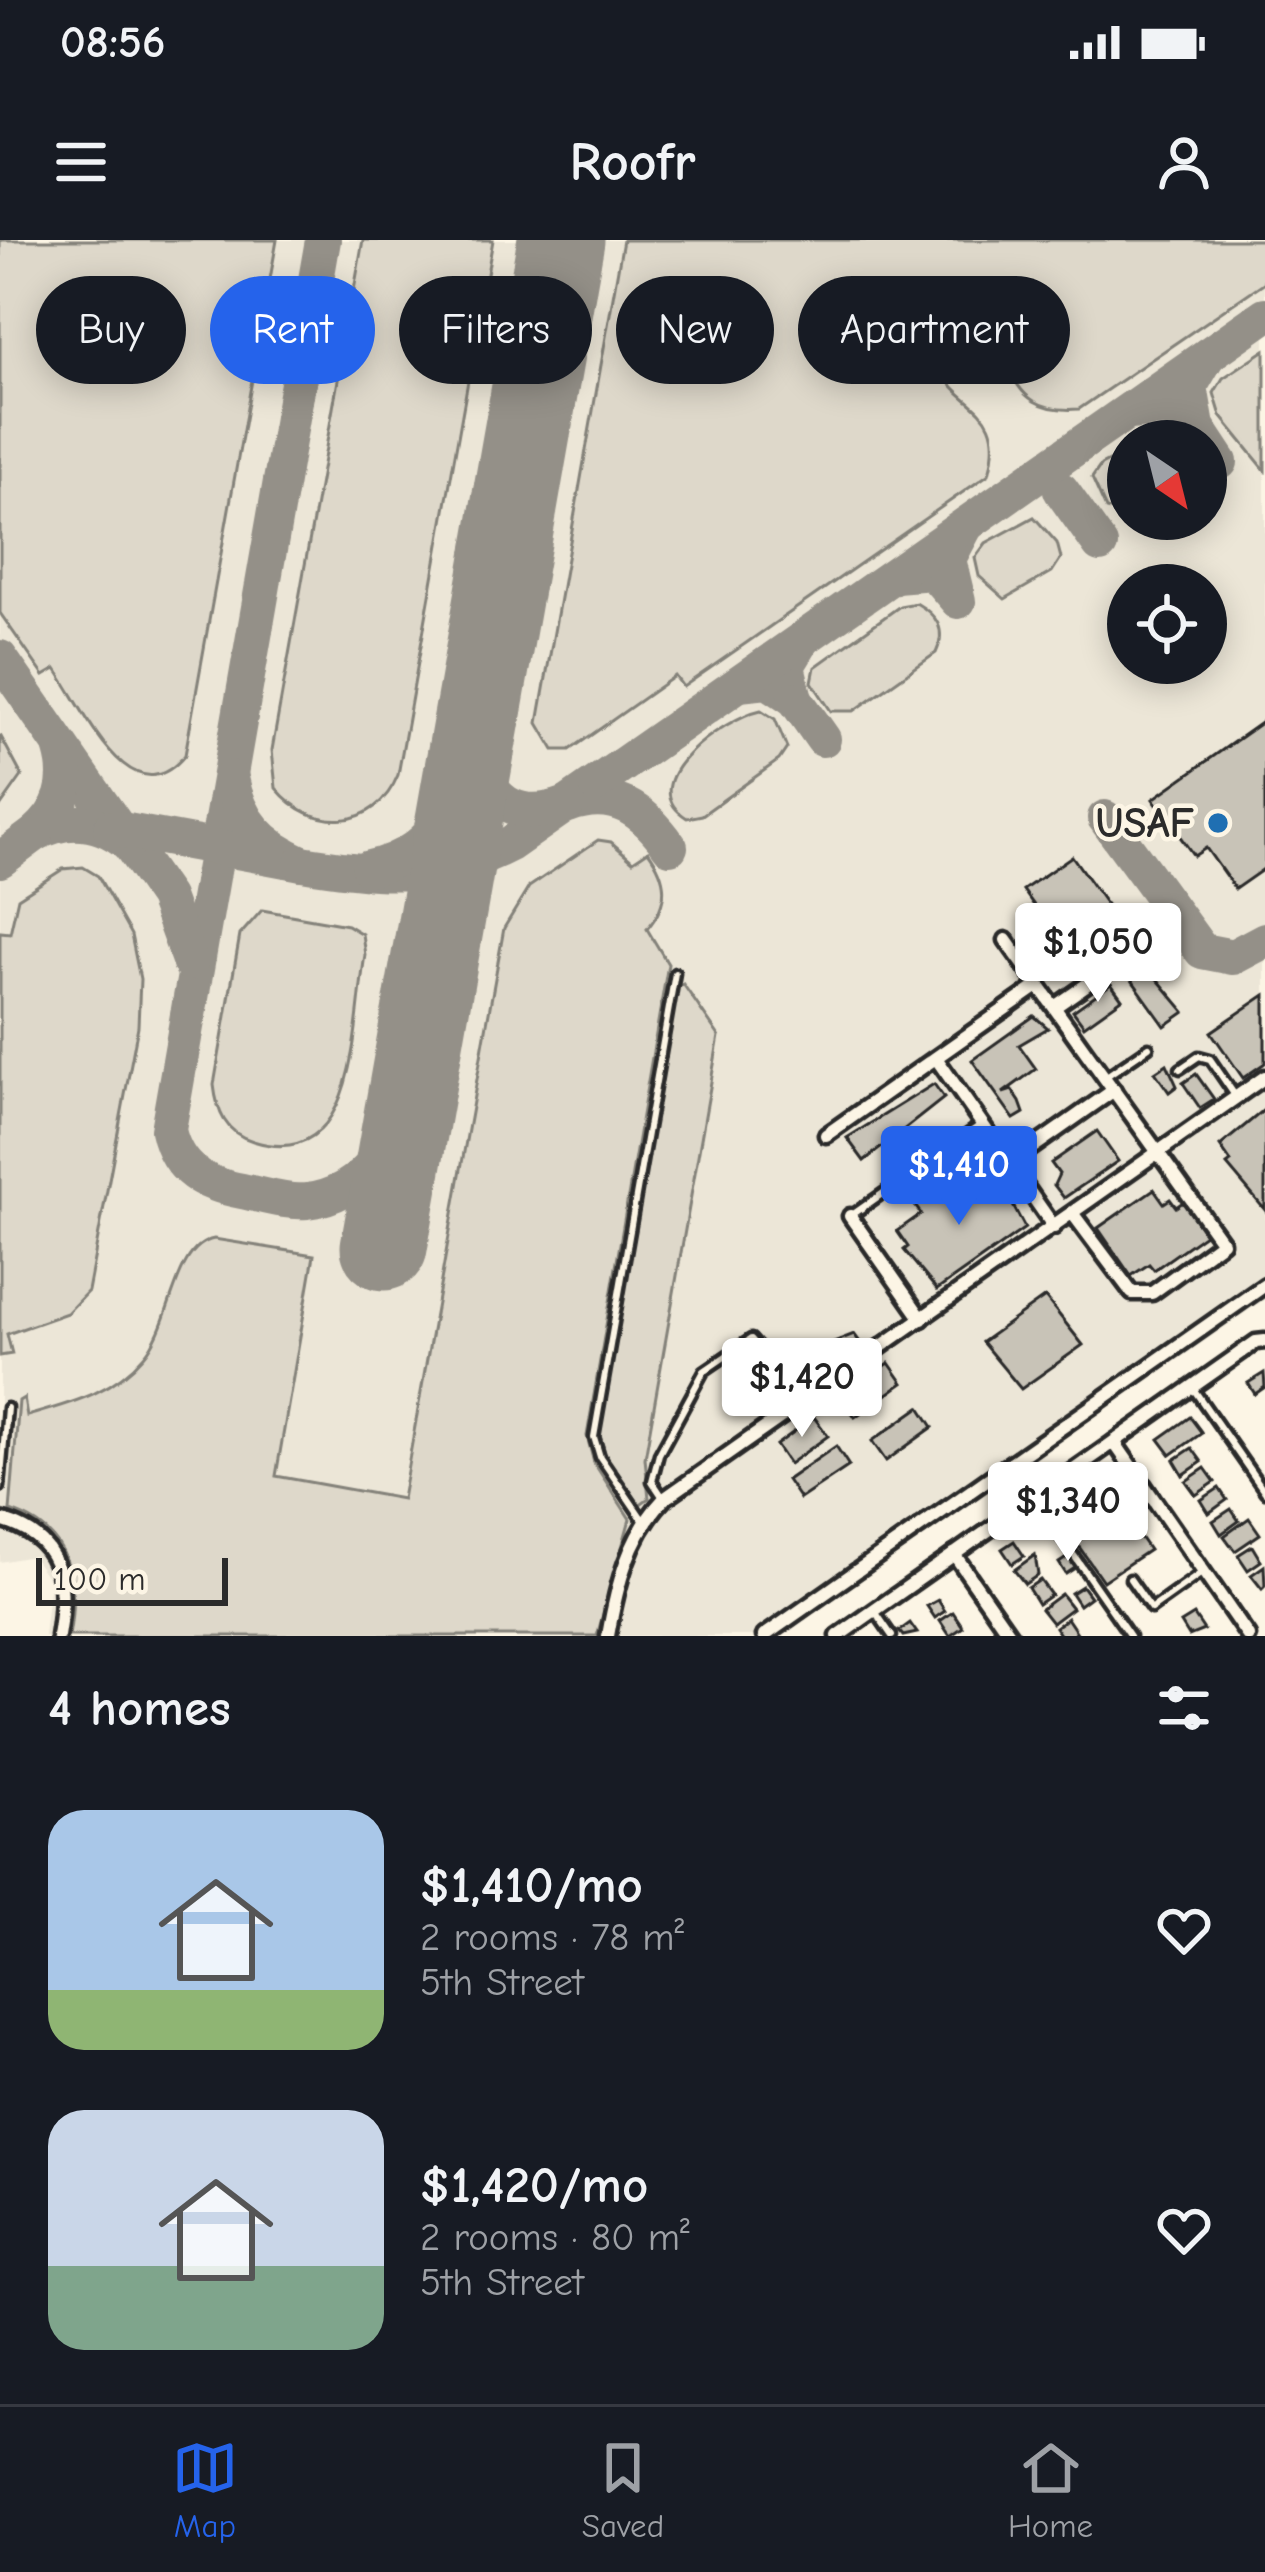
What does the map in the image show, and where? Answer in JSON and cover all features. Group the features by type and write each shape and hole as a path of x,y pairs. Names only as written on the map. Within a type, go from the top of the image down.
{"street":[{"path":"1006,940 1222,1242 1152,1293 1128,1292 1073,1214"},
{"path":"1056,1006 1136,950"},
{"path":"826,1135 1039,986"},
{"path":"936,1058 1054,1227"},
{"path":"608,1636 630,1546 644,1520 664,1498 1265,1077"},
{"path":"1010,1164 1114,1090"},
{"path":"850,1216 922,1319"},
{"path":"764,1636 1265,1286"},
{"path":"838,1636 1256,1342 1265,1341"},
{"path":"1114,1442 1248,1636"},
{"path":"0,1520 43,1540 58,1560 64,1583 58,1636"},
{"path":"954,1554 1011,1636"}],"lane":[{"path":"644,1520 600,1457 594,1437 675,973"},
{"path":"1105,1077 1149,1046"},
{"path":"1180,1069 1199,1056 1210,1059 1237,1097"},
{"path":"850,1216 982,1124"},
{"path":"664,1498 652,1481 659,1454 704,1371 751,1339 805,1402"},
{"path":"1192,1387 1265,1492"},
{"path":"0,1487 7,1408"},
{"path":"1034,1498 1130,1636"},
{"path":"1130,1579 1151,1609 1203,1571"},
{"path":"874,1610 892,1636"}],"shaded area":[{"path":"0,240 1265,240 1265,1299 779,1636 44,1636 50,1581 32,1556 0,1562"},
{"path":"0,240 277,240 271,276 210,276 210,384 251,384 185,755 165,772 146,775 128,768 95,732 56,669 44,676 0,613"},
{"path":"363,240 493,240 487,276 399,276 399,384 467,384 398,775 374,807 342,819 307,813 291,803 276,788 272,750 337,384 375,384 375,276 357,276"},
{"path":"623,240 1265,240 1265,282 1079,409 1044,406 1018,384 1070,384 1070,276 798,276 798,384 951,384 977,408 992,432 989,474 683,687 675,676 570,750 554,750 538,723 616,280 616,384 774,384 774,276 617,276"},
{"path":"1265,350 1265,470 1221,416 1214,393 1223,378"},
{"path":"1107,462 1107,509 1092,478"},
{"path":"1034,517 1057,543 1061,558 1052,572 1005,599 979,576 975,558 986,543"},
{"path":"916,603 938,624 936,653 854,711 831,711 812,682 815,667 900,606"},
{"path":"761,710 775,719 787,748 779,760 702,815 687,818 672,804 669,787 676,771 707,738"},
{"path":"0,735 22,776 0,807"},
{"path":"598,840 611,842 633,861 648,851 654,861 663,899 647,929 668,964 587,1436 594,1463 630,1519 597,1636 69,1636 73,1596 66,1560 46,1531 10,1511 19,1401 24,1398 27,1416 91,1395 132,1369 154,1342 190,1256 214,1239 314,1255 276,1476 402,1499 504,928 529,887"},
{"path":"83,867 98,876 131,935 140,979 138,1026 88,1291 67,1313 7,1334 12,1354 0,1356 0,932 10,933 18,898 63,869"},
{"path":"262,910 347,925 362,934 365,955 344,1087 332,1115 314,1136 288,1145 253,1141 236,1133 220,1112 214,1085 240,935"},
{"path":"683,984 719,1036 645,1458 649,1498 639,1505 607,1460 599,1432 677,987"}],"building":[{"name":"USAF","path":"1265,720 1265,868 1235,889 1206,848 1194,856 1153,799"},
{"path":"1072,856 1126,933 1068,974 1053,953 1063,946 1023,890"},
{"path":"1143,962 1185,1012 1165,1026 1127,973"},
{"path":"1111,984 1122,999 1084,1026 1073,1011"},
{"path":"1265,995 1265,1063 1243,1078 1211,1032"},
{"path":"1034,1016 1048,1028 1019,1045 1036,1069 1003,1093 1012,1090 1020,1102 1024,1113 1014,1119 972,1060"},
{"path":"1167,1064 1177,1086 1169,1092 1155,1072"},
{"path":"1196,1074 1214,1099 1200,1108 1183,1083"},
{"path":"934,1084 944,1098 864,1161 847,1138"},
{"path":"1265,1109 1265,1210 1227,1165 1231,1162 1220,1146"},
{"path":"1097,1131 1118,1161 1064,1198 1054,1185 1059,1174 1051,1163"},
{"path":"984,1170 1005,1200 1009,1198 1025,1228 937,1290 904,1250 908,1247 897,1231 921,1214 911,1200 931,1186 937,1194 956,1181 960,1187"},
{"path":"1154,1189 1164,1203 1170,1199 1176,1207 1183,1202 1205,1234 1154,1270 1149,1264 1131,1276 1098,1228"},
{"path":"1045,1297 1083,1345 1021,1389 982,1342"},
{"path":"854,1334 862,1345 835,1364 829,1344"},
{"path":"889,1363 903,1383 855,1417 841,1396"},
{"path":"1264,1373 1265,1387 1255,1394 1248,1383"},
{"path":"920,1407 933,1427 886,1461 872,1441"},
{"path":"814,1417 828,1436 789,1464 776,1445"},
{"path":"1190,1417 1202,1433 1171,1455 1159,1439"},
{"path":"836,1446 849,1466 800,1499 787,1480"},
{"path":"1192,1448 1202,1462 1183,1475 1174,1460"},
{"path":"1205,1468 1215,1482 1196,1495 1186,1481"},
{"path":"1100,1479 1149,1550 1103,1581 1054,1511"},
{"path":"1219,1488 1227,1500 1209,1513 1201,1500"},
{"path":"1231,1509 1239,1521 1221,1534 1213,1521"},
{"path":"1249,1518 1260,1534 1235,1551 1224,1536"},
{"path":"1014,1541 1024,1556 1012,1564 1002,1549"},
{"path":"1252,1546 1261,1561 1248,1570 1238,1555"},
{"path":"1035,1555 1038,1575 1025,1584 1014,1570"},
{"path":"1071,1555 1078,1566 1066,1574 1059,1563"},
{"path":"1264,1566 1265,1586 1262,1589 1251,1575"},
{"path":"1040,1580 1051,1595 1038,1604 1028,1588"},
{"path":"1082,1586 1090,1597 1079,1605 1071,1593"},
{"path":"1061,1594 1072,1608 1052,1623 1041,1609"},
{"path":"938,1600 945,1611 935,1618 927,1606"},
{"path":"953,1612 963,1627 950,1636 940,1621"},
{"path":"1194,1615 1204,1630 1189,1636 1181,1623"},
{"path":"1067,1618 1077,1633 1061,1636 1055,1627"},
{"path":"910,1623 917,1633 903,1636 899,1631"}],"taxiway":[{"path":"323,240 168,1130 178,1156 204,1179 274,1198 307,1201 346,1188 375,1162 397,1127 410,1090"},
{"path":"302,863 357,871 433,870 510,844 1265,315"},
{"path":"1128,412 1168,409 1197,427 1190,386 1208,355"},
{"path":"1061,490 1100,545"},
{"path":"896,575 933,572 958,601 948,559 966,525"},
{"path":"739,684 768,681 795,699 787,666 804,638"},
{"path":"0,658 166,897 190,963"},
{"path":"795,699 823,739"},
{"path":"369,868 396,859 435,829 457,787 477,711 479,754 493,790 521,810 567,804"},
{"path":"61,749 62,796 35,834 83,823 106,829 128,843"},
{"path":"111,828 302,863 275,849 255,830 240,807 231,778"},
{"path":"568,805 614,801 650,822 670,847"},
{"path":"1105,818 1202,951 1233,957 1265,940"},
{"path":"0,860 35,834"}],"runway":[{"path":"384,1247 561,240"}],"place":[{"name":"USAF","path":"1218,823"}]}
